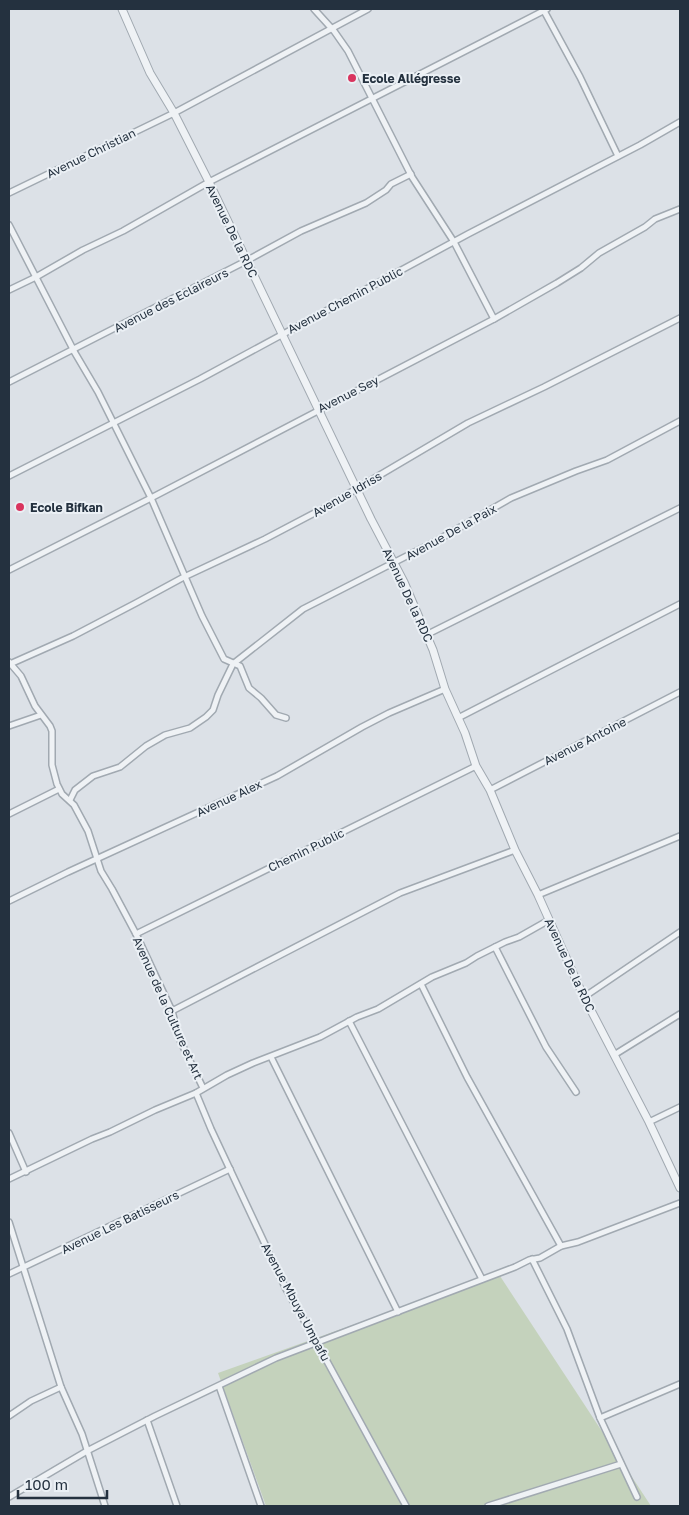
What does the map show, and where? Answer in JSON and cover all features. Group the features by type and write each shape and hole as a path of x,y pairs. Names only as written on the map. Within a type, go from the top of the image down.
{"street":[{"name":"Avenue De la RDC","path":"122,9 150,73 174,113 209,182 356,488 404,582 433,650 445,689 465,733 476,766 490,790 515,850 538,895 584,997 650,1122 680,1188"},
{"path":"314,9 332,28 348,51 411,174 454,242 494,319"},
{"name":"Avenue Christian","path":"9,193 174,113 368,9"},
{"path":"9,290 83,250 123,231 209,182 373,99 544,9 580,77 618,156"},
{"name":"Avenue Chemin Public","path":"9,476 113,422 200,380 680,122"},
{"name":"Avenue des Eclaireurs","path":"9,382 246,261 300,231 366,202 386,190 391,184 411,174"},
{"name":"Avenue Sey","path":"9,570 494,319 556,283 599,253 645,227 655,219 680,209"},
{"path":"9,225 24,258 36,277 73,350 98,392 151,498 186,576 196,604 224,658 240,666 249,688 276,715 286,718"},
{"name":"Avenue Idriss","path":"10,663 102,622 186,576 282,530 324,508 468,423 680,318"},
{"name":"Avenue De la Paix","path":"233,664 303,610 436,541 511,498 607,460 680,421"},
{"path":"426,635 680,508"},
{"path":"458,718 680,604"},
{"name":"Avenue de la Culture et Art","path":"10,663 21,676 30,698 52,731 52,765 59,788 74,805 88,831 101,871 136,934 172,1011 172,1018 179,1038 203,1088"},
{"path":"70,800 75,790 94,776 120,766 146,746 165,735 190,728 206,717 212,710 233,664"},
{"name":"Avenue Alex","path":"9,901 277,776 368,723 445,689"},
{"name":"Avenue Antoine","path":"490,790 680,692"},
{"path":"9,726 40,715"},
{"name":"Chemin Public","path":"136,934 476,766"},
{"path":"9,814 59,788"},
{"path":"538,895 680,836"},
{"path":"172,1011 400,893 515,850"},
{"path":"9,1180 92,1139 196,1093 245,1067 320,1037 445,971 466,963 549,920"},
{"path":"584,997 680,932"},
{"path":"495,947 546,1048 576,1092"},
{"path":"421,984 467,1077 561,1246"},
{"path":"614,1054 680,1014"},
{"path":"349,1021 482,1279"},
{"path":"271,1057 398,1312"},
{"name":"Avenue Mbuya Umpafu","path":"196,1093 286,1289 406,1506"},
{"path":"650,1122 680,1107"},
{"path":"9,1134 26,1172"},
{"name":"Avenue Les Batisseurs","path":"9,1274 230,1169"},
{"path":"9,1497 87,1451 276,1358 532,1259 540,1258 561,1246 578,1242 680,1203"},
{"path":"9,1222 61,1387 82,1434 105,1506"},
{"path":"532,1259 566,1329 600,1418 637,1496"},
{"path":"600,1418 680,1384"},
{"path":"219,1386 261,1506"},
{"path":"9,1416 31,1402 61,1387"},
{"path":"147,1420 177,1506"},
{"path":"488,1506 621,1464"}],"green space":[{"path":"498,1273 651,1506 266,1506 218,1373"}],"place":[{"name":"Ecole Allégresse","path":"352,78"},
{"name":"Ecole Bifkan","path":"20,507"}]}
